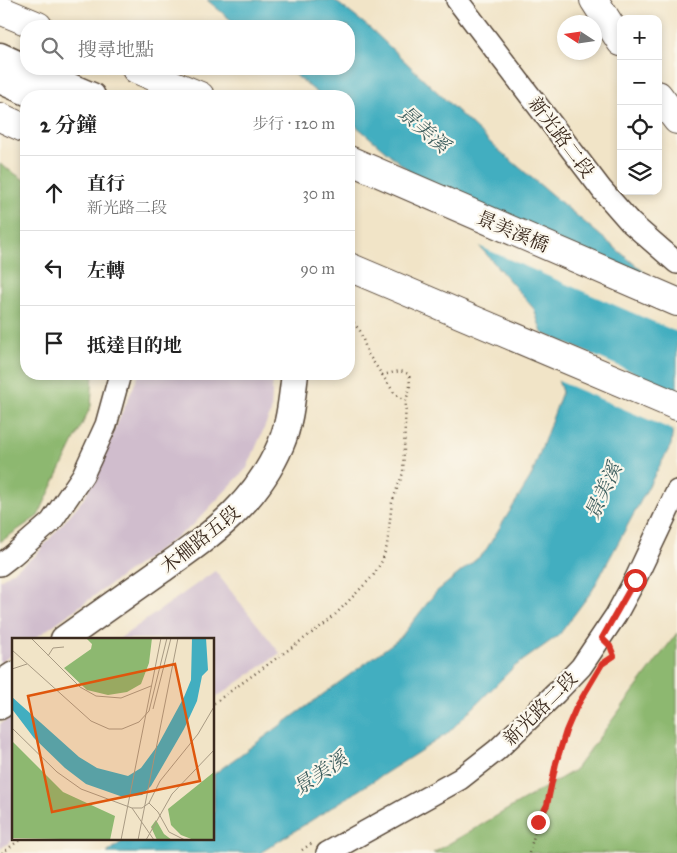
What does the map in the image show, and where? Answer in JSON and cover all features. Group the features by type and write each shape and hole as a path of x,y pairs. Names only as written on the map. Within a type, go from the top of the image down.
{"highway":[{"path":"594,0 617,36"},
{"path":"0,10 24,20"},
{"path":"150,75 186,90"},
{"path":"662,100 677,120"},
{"path":"0,117 20,128"},
{"path":"0,122 20,129"},
{"name":"景美溪橋","path":"355,163 677,302"},
{"path":"355,270 677,406"}],"main road":[{"path":"0,56 20,65"},
{"path":"44,75 78,90"},
{"path":"0,80 22,90"},
{"name":"木柵路五段","path":"65,638 214,533 240,509 260,483 282,444 294,380"},
{"name":"木柵路五段","path":"93,638 222,549 240,534 262,511 294,458 304,428 312,380"},
{"path":"0,684 12,676"},
{"path":"0,706 12,697"}],"street":[{"name":"新光路二段","path":"457,0 602,190 630,222 677,263"},
{"path":"0,565 51,522 83,474 106,425 118,380"},
{"name":"新光路二段","path":"327,853 385,819 436,794 460,779 497,750 556,693 581,667 616,615 635,580 677,491"}],"path":[{"path":"355,325 360,331 368,354 382,375 395,394 406,401"},
{"path":"215,703 330,620 373,576 382,561 387,546 392,502 403,473 406,401 410,386 409,374 400,371 382,375"},
{"path":"529,853 538,822 547,805 556,763 566,731 576,708 589,686"},
{"path":"2,853 20,840"}],"shaded area":[{"path":"136,380 273,380 271,412 247,468 193,525 35,638 12,638 12,654 0,663 0,580 35,556 85,497"},
{"path":"215,571 280,653 215,698 215,638 120,638"},
{"path":"12,715 13,840 0,849 0,724"}],"green space":[{"path":"0,164 20,177 20,380 93,380 91,406 38,516 0,542"},
{"path":"677,633 677,853 433,853 575,770"}],"water":[{"name":"景美溪","path":"207,0 334,0 370,28 495,147 645,273 677,325 677,396 671,445 592,591 559,635 514,667 447,734 260,853 107,853 124,840 215,840 215,773 400,638 436,592 484,553 531,477 562,392 534,309 428,187 355,125 355,90 314,90 295,75 355,75 355,20 231,20"}],"pier":[{"path":"426,189 653,281 677,321 677,332 474,244"},
{"path":"539,332 677,391 675,431 556,380"}],"route":[{"path":"538,822 547,805 556,763 566,731 576,708 602,664 614,656 610,646 602,638 635,580"}]}
